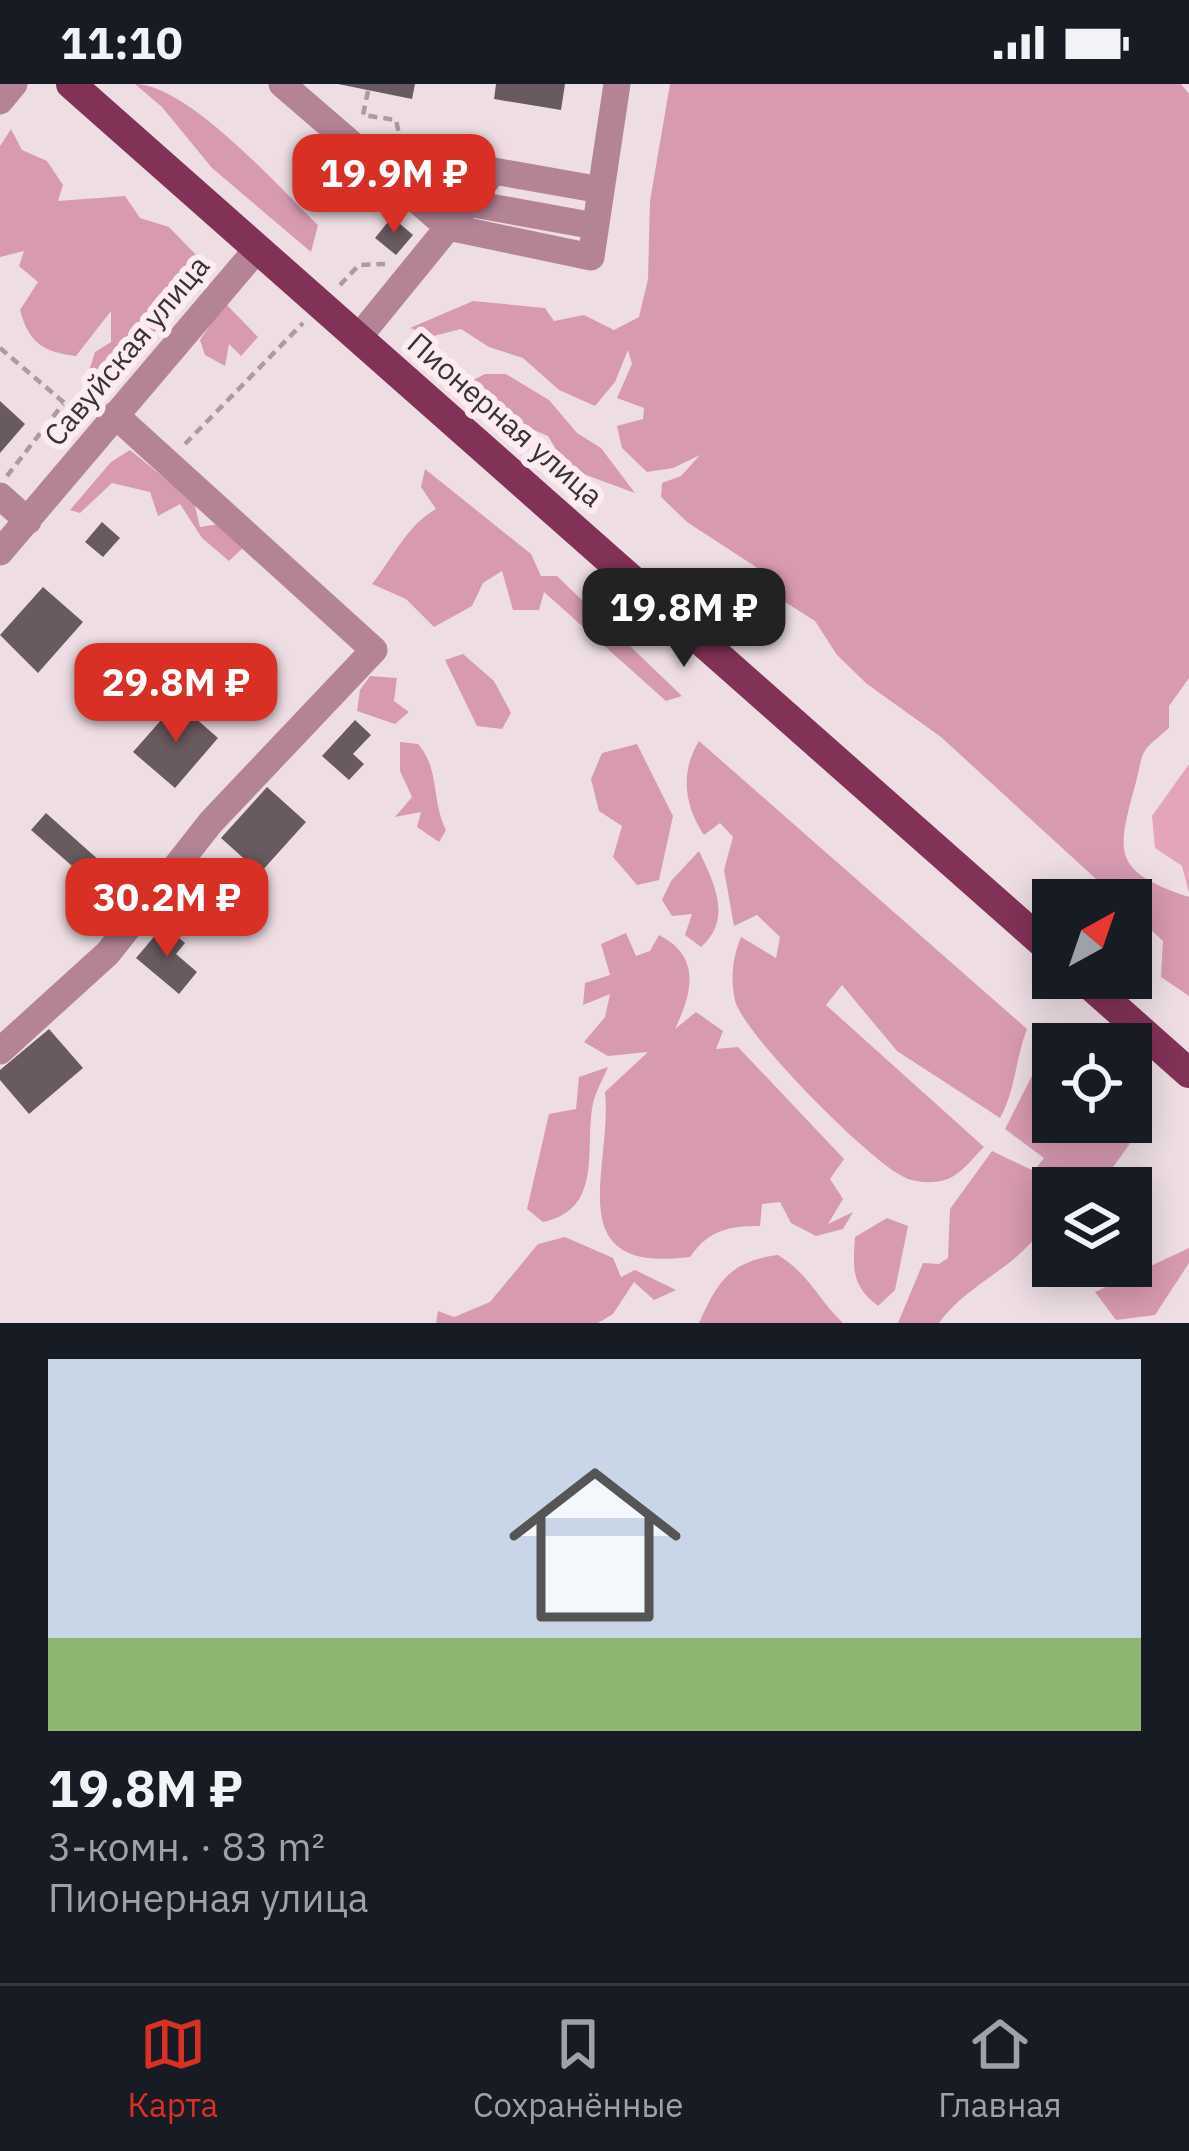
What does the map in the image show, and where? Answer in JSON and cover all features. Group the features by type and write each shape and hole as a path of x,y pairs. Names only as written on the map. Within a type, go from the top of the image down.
{"main road":[{"name":"Пионерная улица","path":"71,84 1032,933"},
{"path":"1106,999 1189,1072"}],"street":[{"path":"0,101 14,84"},
{"path":"281,84 448,227 590,257 617,84"},
{"path":"358,338 494,171 601,190"},
{"path":"468,203 595,226"},
{"name":"Савуйская улица","path":"0,552 258,248"},
{"path":"0,1052 108,953 211,822 374,650 108,424"},
{"path":"0,496 28,521"}],"path":[{"path":"0,348 64,403 108,424"},
{"path":"0,485 64,403"}],"shaded area":[{"path":"135,84 156,88 180,101 257,164 318,225 311,252 212,168 162,107"},
{"path":"670,84 1181,84 1189,94 1189,678 1169,706 1169,728 1142,756 1125,826 1126,856 1147,879 1096,879 941,737 867,684 837,655 815,621 774,595 756,567 687,522 661,497 662,483 681,476 700,455 673,468 647,472 622,448 617,426 643,419 644,408 617,398 632,364 628,350 615,382 595,406 559,390 523,358 489,347 461,329 433,336 410,328 473,301 545,308 554,321 584,315 614,330 639,317 648,279 650,201"},
{"path":"11,129 22,150 47,161 63,185 58,201 125,196 140,218 169,227 201,260 193,295 157,328 137,363 118,378 104,379 90,368 95,352 111,342 111,311 76,356 39,344 24,321 20,310 38,282 19,266 24,251 0,257 0,146"},
{"path":"225,303 258,337 241,356 229,344 225,366 205,355 200,340"},
{"path":"485,374 506,374 549,400 577,433 601,448 635,493 567,468 548,436 498,415 469,382"},
{"path":"130,450 194,502 200,527 218,524 244,547 229,561 202,538 180,504 158,516 150,492 112,483 80,513 70,510 111,462"},
{"path":"425,469 531,554 541,576 557,576 682,696 666,701 544,592 539,610 513,610 502,571 483,583 472,606 434,627 406,599 372,584 409,533 436,509 421,487"},
{"path":"463,654 494,681 511,713 502,729 477,726 445,660"},
{"path":"370,676 397,678 394,701 409,712 395,724 357,711 360,690"},
{"path":"699,741 1027,1029 1000,1118 897,1051 842,985 826,1005 984,1147 955,1175 923,1182 889,1168 811,1097 743,1017 733,983 741,937 776,958 780,937 757,915 734,926 724,870 733,837 720,823 704,835 689,800 687,776"},
{"path":"400,742 418,744 430,764 446,830 439,842 417,827 421,812 395,817 412,797 400,771"},
{"path":"637,744 673,816 659,880 637,885 613,857 622,826 599,811 591,779 602,753"},
{"path":"1189,764 1189,893 1182,866 1155,848 1152,816"},
{"path":"699,851 718,900 716,925 701,947 685,935 692,914 672,916 662,900 671,881"},
{"path":"1152,882 1189,897 1189,996 1161,977 1163,941 1152,931"},
{"path":"626,933 636,956 650,951 659,935 682,954 689,989 675,1029 696,1012 723,1031 716,1049 738,1047 844,1159 830,1179 843,1199 828,1224 853,1212 843,1229 816,1236 791,1223 780,1202 762,1204 760,1226 720,1231 690,1257 648,1258 622,1249 607,1232 600,1182 605,1092 648,1052 608,1056 584,1042 605,1017 610,994 583,1005 585,983 610,975 601,944"},
{"path":"608,1067 593,1103 583,1191 562,1215 543,1222 527,1209 549,1114 576,1109 579,1077"},
{"path":"1032,1076 1032,1143 1129,1143 1113,1167 1037,1167 1044,1158 1005,1129"},
{"path":"992,1151 1032,1170 1032,1241 939,1323 898,1323 923,1263 939,1264 948,1258 950,1209"},
{"path":"887,1218 908,1226 895,1290 878,1306 856,1276 855,1237"},
{"path":"565,1237 613,1258 621,1277 635,1270 676,1290 654,1300 634,1282 613,1314 598,1323 436,1323 438,1311 454,1317 490,1302 538,1244"},
{"path":"1189,1248 1189,1263 1155,1315 1116,1320 1095,1292 1106,1287 1152,1287 1152,1265"},
{"path":"778,1255 798,1270 843,1323 699,1323 728,1275 748,1262"}],"building":[{"path":"338,84 415,84 412,99"},
{"path":"496,84 565,84 561,110 494,99"},
{"path":"392,217 413,235 396,255 375,238"},
{"path":"0,401 25,424 0,453"},
{"path":"102,522 120,538 103,557 85,542"},
{"path":"43,587 83,622 38,673 0,635"},
{"path":"222,668 248,695 229,713 204,685"},
{"path":"177,702 218,738 175,788 133,752"},
{"path":"355,720 371,735 353,754 364,764 349,780 322,756"},
{"path":"267,787 306,822 260,873 221,838"},
{"path":"46,813 101,862 87,879 31,830"},
{"path":"164,925 185,943 176,954 197,972 179,994 136,958"},
{"path":"49,1029 83,1068 29,1114 0,1080 0,1070"}]}
